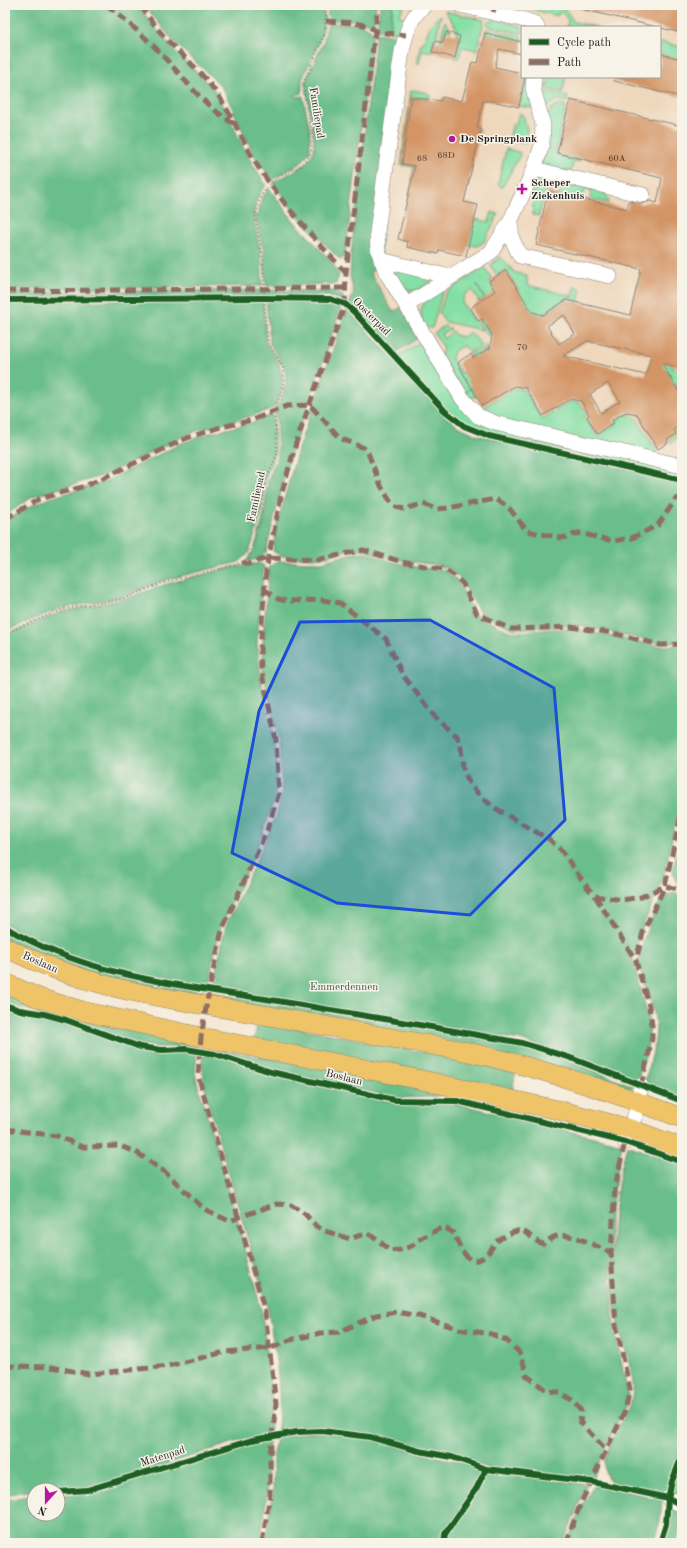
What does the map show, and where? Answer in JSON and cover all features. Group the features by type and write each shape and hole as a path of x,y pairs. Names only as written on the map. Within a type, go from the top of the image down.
{"main road":[{"name":"Boslaan","path":"5,947 62,973 98,984 177,1001 500,1058 553,1074 640,1094 682,1118"},
{"name":"Boslaan","path":"5,983 39,998 86,1012 202,1037 422,1080 562,1111 628,1136 682,1148"}],"lane":[{"path":"425,5 420,9 410,24 402,52 377,232 378,250 386,272 462,398 478,416 495,423 682,466"},
{"path":"460,5 525,20 534,23 536,26"},
{"path":"407,305 492,252 510,222 534,169 543,136 543,125 533,88 534,78"},
{"path":"534,169 643,195"},
{"path":"510,222 512,239 520,256 610,276"},
{"path":"381,260 450,277"},
{"path":"628,1136 640,1094"},
{"path":"668,1498 682,1505"}],"path":[{"path":"257,298 271,298"}],"highlighted area":[{"path":"430,620 554,688 565,820 470,915 337,903 232,853 259,711 300,622"}],"shaded area":[{"name":"Scheper Ziekenhuis","path":"383,5 682,5 682,475 479,429 455,414 348,301"}],"green space":[{"path":"5,5 137,5 172,48 213,88 220,98 246,153 266,185 256,201 254,209 261,254 262,286 5,289"},
{"path":"144,5 323,5 325,20 323,20 324,26 320,40 302,80 302,93 295,95 296,97 303,96 310,130 310,151 301,163 272,180 254,155 226,95 219,84 174,42"},
{"path":"327,5 376,5 374,27 364,22 353,20 330,20 328,18"},
{"path":"380,5 393,5 390,31 377,30"},
{"path":"393,5 405,5 399,15 407,20 401,33 390,31"},
{"path":"515,5 543,5 566,10 574,22 592,26 567,26 568,21 564,14 558,13 557,16"},
{"path":"445,11 484,20 477,50 462,47 459,58 455,58 460,36 456,35 457,29"},
{"path":"441,15 436,39 434,39 431,52 422,50 419,64 417,63 421,43 423,43 431,24"},
{"path":"494,18 521,27 521,34 487,26 488,21 493,22"},
{"path":"445,21 451,30 445,31 442,41 440,40"},
{"path":"347,23 364,26 373,32 346,249 343,258 340,260 295,213 273,183 306,164 314,151 314,137 305,82 323,43 328,24"},
{"path":"486,29 521,37 521,42 485,33"},
{"path":"376,33 400,37 379,267 370,272 393,312 402,307 420,337 395,353 349,304 354,293 350,277 351,254"},
{"path":"661,42 682,47 682,59 661,54"},
{"path":"526,78 530,78 534,108 519,106"},
{"path":"543,78 566,78 562,93 538,87 539,83 547,87 549,80"},
{"path":"413,90 428,93 430,95 429,99 411,97 402,164 415,166 412,179 422,182 411,180 414,167 401,165 411,91"},
{"path":"538,90 568,97 567,102 558,100 545,108"},
{"path":"559,104 566,106 555,154 580,160 579,162 574,161 571,171 542,168 547,113 550,114 551,109"},
{"path":"519,113 523,115 527,129 525,144 509,140 513,123 516,124"},
{"path":"506,149 519,152 520,155 502,188 498,184"},
{"path":"544,176 550,185 566,188 567,181 604,192 609,201 608,203 590,199 591,190 586,188 582,197 572,195 572,197 545,190 539,216 533,215 533,179"},
{"path":"269,188 293,220 332,262 339,275 336,284 266,286 264,252 256,219 262,197"},
{"path":"492,212 498,214 484,242 477,246 468,245 475,219 489,222"},
{"path":"501,257 514,272 527,276 527,285 572,296 574,287 581,289 578,303 573,302 571,297 542,315 532,313 506,270 497,276 490,265"},
{"path":"485,267 492,279 489,281 497,293 486,300 476,284 484,298 478,302 478,299 472,290 464,295 462,303 482,330 445,322 439,313 446,292"},
{"path":"390,268 435,278 420,289 409,290 400,283"},
{"path":"444,287 432,328 424,327 421,312 424,303"},
{"path":"260,290 336,291 343,296 343,300 324,296 5,298 5,292"},
{"path":"263,299 266,343 279,363 282,376 282,388 274,408 190,433 105,475 31,497 5,516 5,302"},
{"path":"266,299 328,300 342,305 287,466 266,552 261,558 246,562 254,550 264,515 268,480 278,456 276,411 286,384 285,369 270,344"},
{"path":"347,309 448,418 460,427 477,435 682,482 682,642 659,643 577,625 514,629 481,614 460,579 451,570 437,565 397,560 361,549 351,549 328,556 314,558 280,556 273,551 276,529 298,449"},
{"path":"482,319 491,334 488,336 478,321"},
{"path":"444,326 451,329 441,334 444,339 452,331 455,335 463,337 470,332 482,345 469,351 467,348 462,346 454,351 452,359 461,373 463,372 474,385 465,392 476,386 472,389 476,396 468,400 441,356 443,347 434,333"},
{"path":"422,341 465,410 641,461 633,466 484,432 471,426 447,410 398,356"},
{"path":"487,345 489,348 473,358 471,354 469,355 468,353 475,352"},
{"path":"677,349 672,368 682,371 682,393 675,383 682,397 674,384 666,378 670,375 666,369 653,366"},
{"path":"515,388 524,390 542,419 571,401 580,403 587,414 584,416 597,436 616,424 615,421 626,414 635,416 657,452 651,455 514,424 479,410"},
{"path":"273,414 275,452 265,479 261,515 249,553 239,562 165,580 121,597 59,609 5,631 5,521 33,505 50,498 102,483 182,443 210,433 255,422"},
{"path":"682,424 682,436 671,443 669,439 676,434 674,430"},
{"path":"645,462 682,471 682,477 638,467"},
{"name":"Emmerdennen","path":"354,553 370,554 410,566 444,570 457,580 475,615 509,631 519,632 577,629 658,646 682,645 682,793 664,875 641,931 633,960 650,1025 647,1051 637,1081 573,1057 520,1040 213,988 225,928 276,817 282,793 279,741 263,672 263,639 269,568 276,561 321,562"},
{"path":"260,563 264,566 257,642 261,680 273,733 277,765 275,799 255,854 221,926 207,986 205,987 153,977 102,965 53,948 5,924 5,635 61,612 124,599 166,584 233,567"},
{"path":"682,828 682,886 676,881 673,871"},
{"path":"675,893 682,894 682,1098 644,1084 654,1049 656,1027 653,1010 642,978 639,962 643,941 657,907 665,897"},
{"path":"5,929 52,952 102,969 152,982 204,992 203,995 95,976 5,941"},
{"path":"5,989 196,1045 196,1047 157,1047 133,1044 102,1030 44,1012 20,1008 5,1002"},
{"path":"212,993 515,1044 550,1054 634,1086 629,1090 210,998"},
{"path":"5,1008 19,1013 42,1016 101,1034 132,1048 151,1052 197,1052 195,1073 237,1218 262,1313 272,1403 269,1435 238,1441 127,1477 87,1488 66,1489 66,1482 26,1482 26,1491 5,1495"},
{"path":"258,1020 516,1070 512,1093 254,1041"},
{"path":"209,1048 329,1068 444,1094 435,1097 397,1098 267,1069 230,1054"},
{"path":"204,1053 228,1058 267,1074 388,1101 459,1104 622,1144 610,1213 610,1275 614,1326 628,1395 627,1404 608,1441 593,1478 523,1473 487,1468 452,1455 416,1449 365,1434 324,1430 277,1433 279,1418 279,1387 268,1309 206,1095 202,1064"},
{"path":"627,1145 682,1164 682,1451 673,1468 666,1494 633,1489 613,1483 607,1477 604,1465 610,1445 627,1411 633,1390 633,1381 629,1363 616,1316 612,1273 615,1208"},
{"path":"310,1432 372,1438 386,1441 419,1453 466,1464 481,1470 481,1478 477,1487 450,1525 445,1534 443,1543 265,1543 273,1495 273,1454 276,1437"},
{"path":"269,1438 267,1495 260,1543 5,1543 5,1500 26,1496 26,1522 66,1522 66,1494 88,1493 128,1482 192,1460"},
{"path":"682,1461 682,1490 676,1493 671,1493"},
{"path":"488,1472 587,1484 563,1543 445,1543 451,1526 472,1500 485,1474"},
{"path":"594,1485 662,1499 660,1521 653,1543 567,1543 580,1510"},
{"path":"671,1502 678,1512 680,1521 677,1543 662,1543 669,1523"}],"building":[{"path":"581,5 682,5 682,33 661,28 661,26 653,26 581,9"},
{"path":"446,32 460,36 455,58 432,52 435,41 443,43"},
{"path":"485,33 521,42 521,54 499,49 495,67 521,73 521,78 525,78 519,107 492,101 483,101 477,128 481,129 464,202 478,205 466,256 439,250 438,254 407,247 408,242 398,239 415,166 402,164 411,97 441,101 442,97 462,101 472,62 478,63"},
{"path":"661,54 682,59 682,97 614,81 615,78 661,78"},
{"path":"570,100 682,126 682,276 679,290 682,291 682,368 662,363 682,397 682,424 674,430 676,434 667,440 668,443 658,449 637,414 626,412 612,420 614,423 597,434 587,417 589,415 581,401 570,399 543,416 526,388 515,386 482,406 458,364 461,360 471,354 473,358 490,348 492,335 482,319 478,321 471,309 474,305 495,291 489,281 506,270 532,312 543,315 566,300 630,315 641,269 536,245 548,191 627,209 629,201 641,204 650,201 657,203 662,178 557,153","holes":["564,315 575,334 559,344 547,326","587,341 651,355 646,375 563,356","608,383 620,401 601,413 590,394"]}],"marked path":[{"path":"107,5 136,29 204,101 235,124"},
{"path":"140,5 163,36 198,70 219,96 251,155 277,194 346,273"},
{"path":"262,1543 270,1495 270,1454 276,1404 265,1312 198,1075 201,1037 209,990 222,930 267,830 279,793 276,740 261,669 260,650 266,570 281,496 296,443 345,304 346,273 378,5"},
{"path":"493,12 495,5"},
{"path":"326,21 355,23 368,26 378,32 406,35"},
{"path":"5,291 344,288"},
{"path":"5,519 39,499 85,486 187,438 218,428 252,420 287,406 310,405 340,438 364,448 368,453 381,486 390,501 396,507 404,509 423,504 437,509 448,508 496,499 509,508 527,531 562,538 579,533 613,541 632,538 658,525 676,499 682,497"},
{"path":"242,562 248,564 268,558 316,560 363,550 406,563 444,569 455,576 463,584 477,614 511,629 571,627 612,633 661,645 682,644"},
{"path":"264,589 278,599 287,601 322,600 340,603 386,639 402,674 435,717 457,736 461,748 463,768 469,783 481,797 495,808 550,840 561,850 595,896 622,900 641,897 665,886 682,890"},
{"path":"641,1086 652,1039 652,1025 649,1006 636,961 643,932 665,886 682,809"},
{"path":"595,896 636,961"},
{"path":"5,1129 57,1136 83,1147 120,1146 136,1152 166,1173 204,1209 229,1221 276,1204 291,1205 305,1214 316,1226 325,1231 350,1239 366,1233 376,1238 390,1251 400,1250 412,1246 418,1240 444,1228 454,1233 459,1246 466,1256 476,1260 482,1258 488,1253 496,1242 517,1231 524,1232 539,1243 543,1244 555,1237 563,1235 569,1236 611,1253"},
{"path":"566,1543 580,1505 625,1411 630,1389 616,1325 611,1253 615,1187 625,1142"},
{"path":"5,1366 51,1367 89,1374 168,1366 225,1352 271,1348 290,1340 321,1333 339,1332 376,1315 397,1312 419,1316 459,1329 491,1334 506,1340 519,1352 526,1375 547,1391 558,1392 572,1400 581,1411 580,1422 606,1450"}],"cycle path":[{"name":"Oosterpad","path":"5,300 264,298 330,299 345,304 354,312 445,411 464,426 489,436 682,480"},
{"path":"5,927 36,944 69,958 137,977 522,1043 568,1057 682,1101"},
{"path":"5,1005 20,1010 66,1020 140,1047 162,1050 186,1049 215,1054 271,1072 394,1100 457,1101 625,1142 682,1162"},
{"name":"Matenpad","path":"66,1491 87,1490 252,1440 297,1432 322,1431 370,1437 419,1451 452,1457 486,1469 592,1482 668,1498 682,1505"},
{"path":"660,1543 666,1524 668,1498 672,1481 682,1456"},
{"path":"444,1543 445,1534 476,1489 486,1469"}],"place":[{"name":"De Springplank","path":"452,139"},
{"name":"Scheper Ziekenhuis","path":"522,189"}]}
